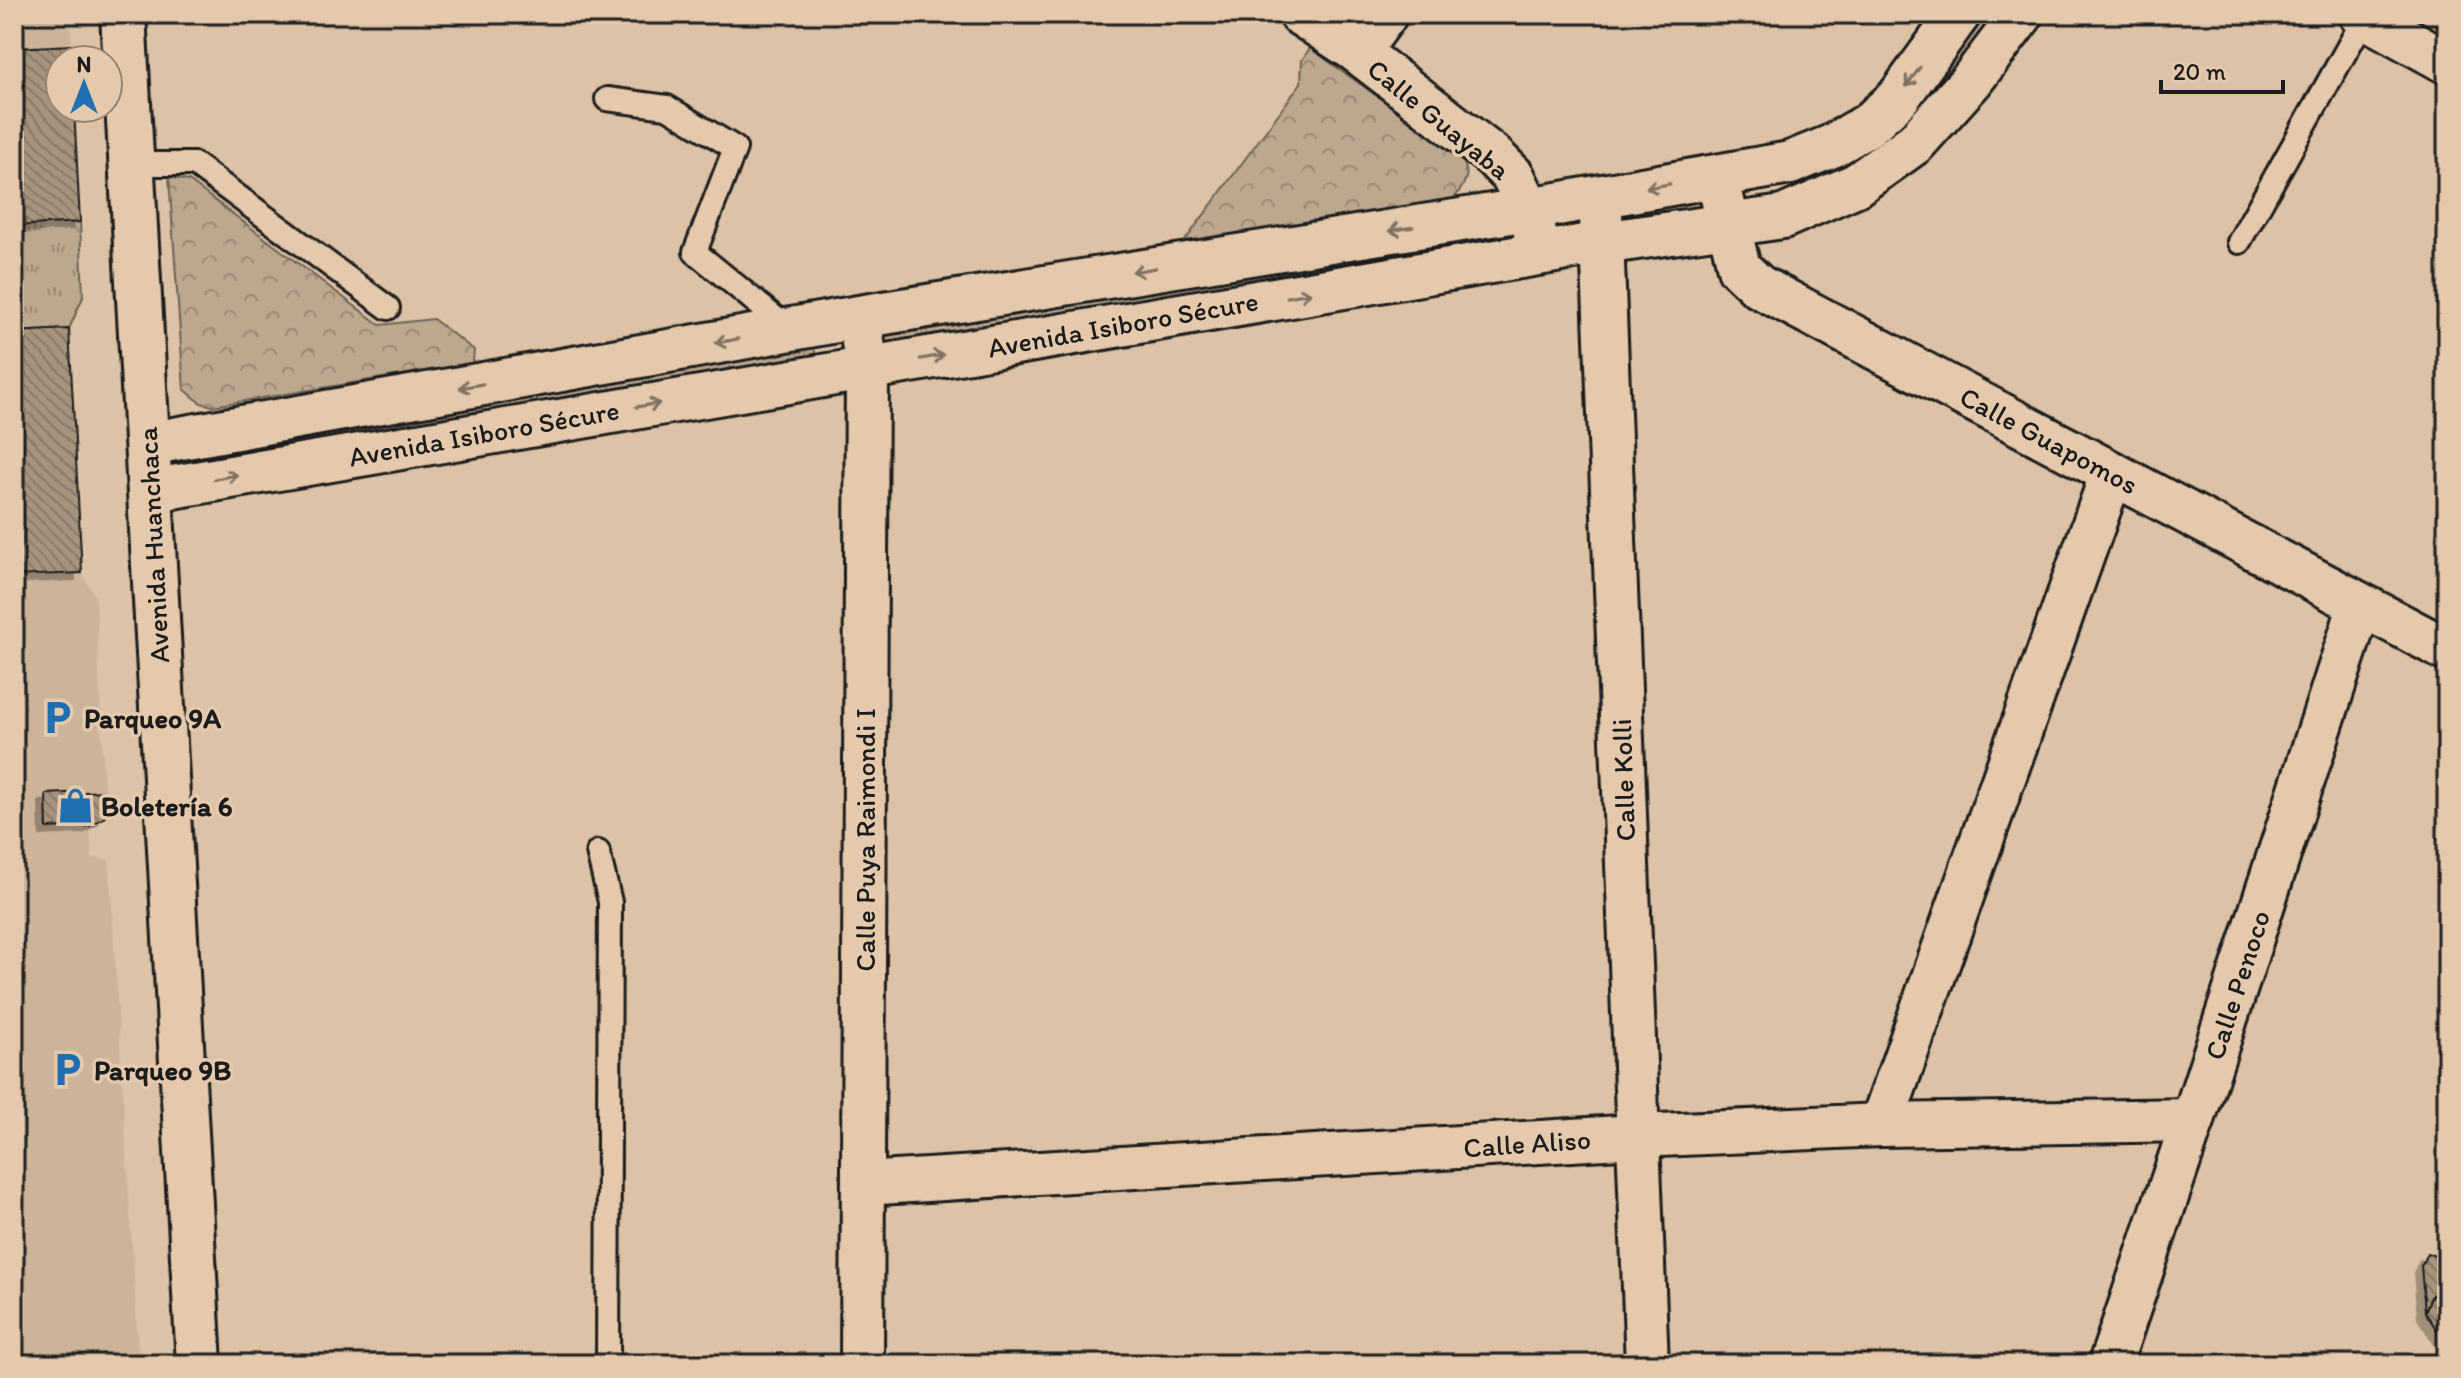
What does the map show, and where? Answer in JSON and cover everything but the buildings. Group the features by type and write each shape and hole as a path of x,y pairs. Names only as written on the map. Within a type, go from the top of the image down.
{"street":[{"name":"Avenida Huanchaca","path":"123,14 199,1364"},
{"name":"Calle Guayaba","path":"1300,14 1358,52 1493,156 1513,176 1529,209 1539,254"},
{"path":"1358,52 1386,14"},
{"name":"Avenida Isiboro Sécure","path":"147,444 859,317 1529,209 1790,163 1832,146 1868,125 1898,98 1959,14"},
{"name":"Avenida Isiboro Sécure","path":"149,491 1602,243 1783,217 1856,185 1915,143 1971,81 2022,14"},
{"path":"2362,15 2447,62"},
{"name":"Calle Guapomos","path":"1717,176 1739,268 1758,286 2447,650"},
{"name":"Calle Kolli","path":"1600,197 1647,1364"},
{"name":"Calle Puya Raimondi I","path":"859,317 867,368 862,1364"},
{"path":"1881,1125 2112,473"},
{"name":"Calle Penoco","path":"2110,1364 2193,1120 2360,605"},
{"name":"Calle Aliso","path":"863,1184 1637,1136 1881,1125 2193,1120"}],"lane":[{"path":"2239,242 2362,15"},
{"path":"607,99 667,107 735,148 695,252 790,330"},
{"path":"131,164 194,164 388,308"},
{"path":"598,852 610,902 608,1364"}],"shaded area":[{"path":"14,14 70,14 71,44 44,44 44,124 75,124 83,297 69,329 82,573 96,599 105,817 90,826 92,858 109,860 139,1364 14,1364"}],"green space":[{"path":"1985,14 1999,14 1900,138 1834,175 1834,162 1891,130 1931,91"},
{"path":"1310,48 1455,152 1466,170 1459,192 1454,199 1184,242 1301,83 1302,60"},
{"path":"169,177 189,181 380,325 433,319 474,350 473,363 213,406 201,403 184,389"},
{"path":"80,222 83,297 69,329 14,332 14,226"},
{"path":"1414,243 1416,258 884,348 882,333"},
{"path":"814,344 816,360 211,465 208,449"}],"place":[{"name":"Parqueo 9A","path":"58,718"},
{"name":"Boletería 6","path":"75,806"},
{"name":"Parqueo 9B","path":"68,1070"}]}
